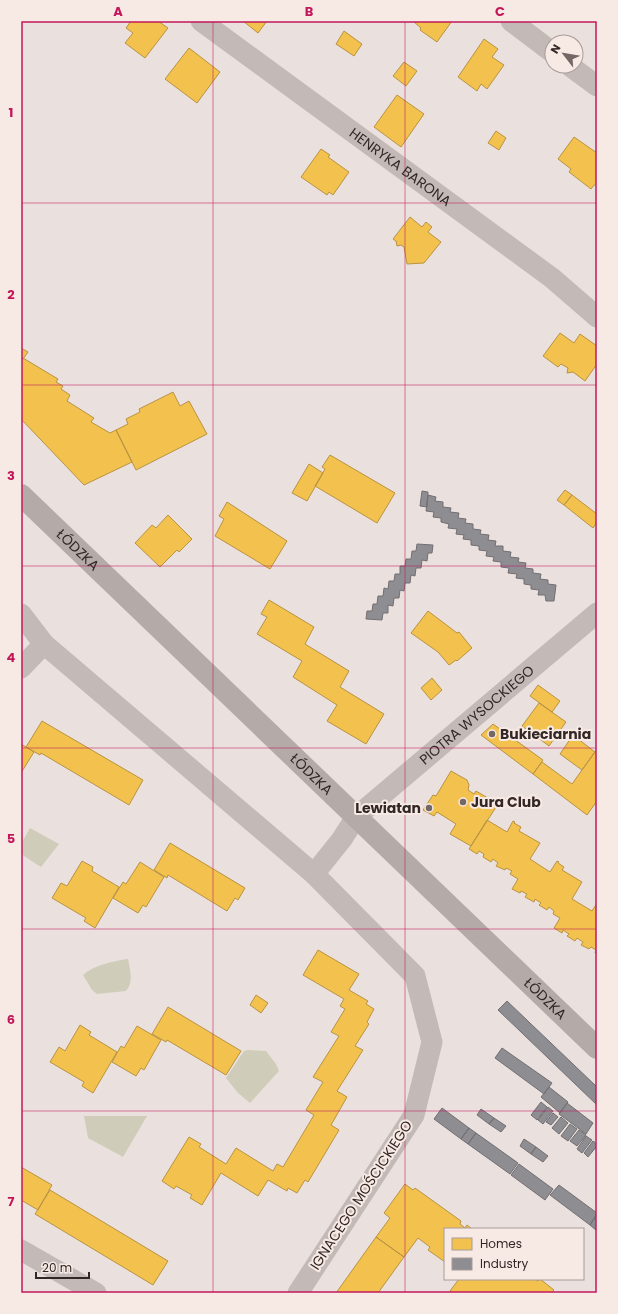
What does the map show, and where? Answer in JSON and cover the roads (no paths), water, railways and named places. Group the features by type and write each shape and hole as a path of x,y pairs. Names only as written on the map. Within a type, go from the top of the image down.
{"street":[{"name":"HENRYKA BARONA","path":"201,21 552,278 597,316"},
{"path":"511,21 544,46"},
{"path":"581,74 597,86"},
{"name":"ŁÓDZKA","path":"23,498 597,1048"},
{"name":"PIOTRA WYSOCKIEGO","path":"356,817 597,613"},
{"name":"IGNACEGO MOŚCICKIEGO","path":"21,614 44,644 314,874 415,976 432,1042 414,1115 298,1293"},
{"path":"21,668 44,644"},
{"path":"314,874 342,839 356,817"},
{"path":"21,1250 96,1293"}],"place":[{"name":"Bukieciarnia","path":"492,734"},
{"name":"Jura Club","path":"463,802"},
{"name":"Lewiatan","path":"429,808"}]}
